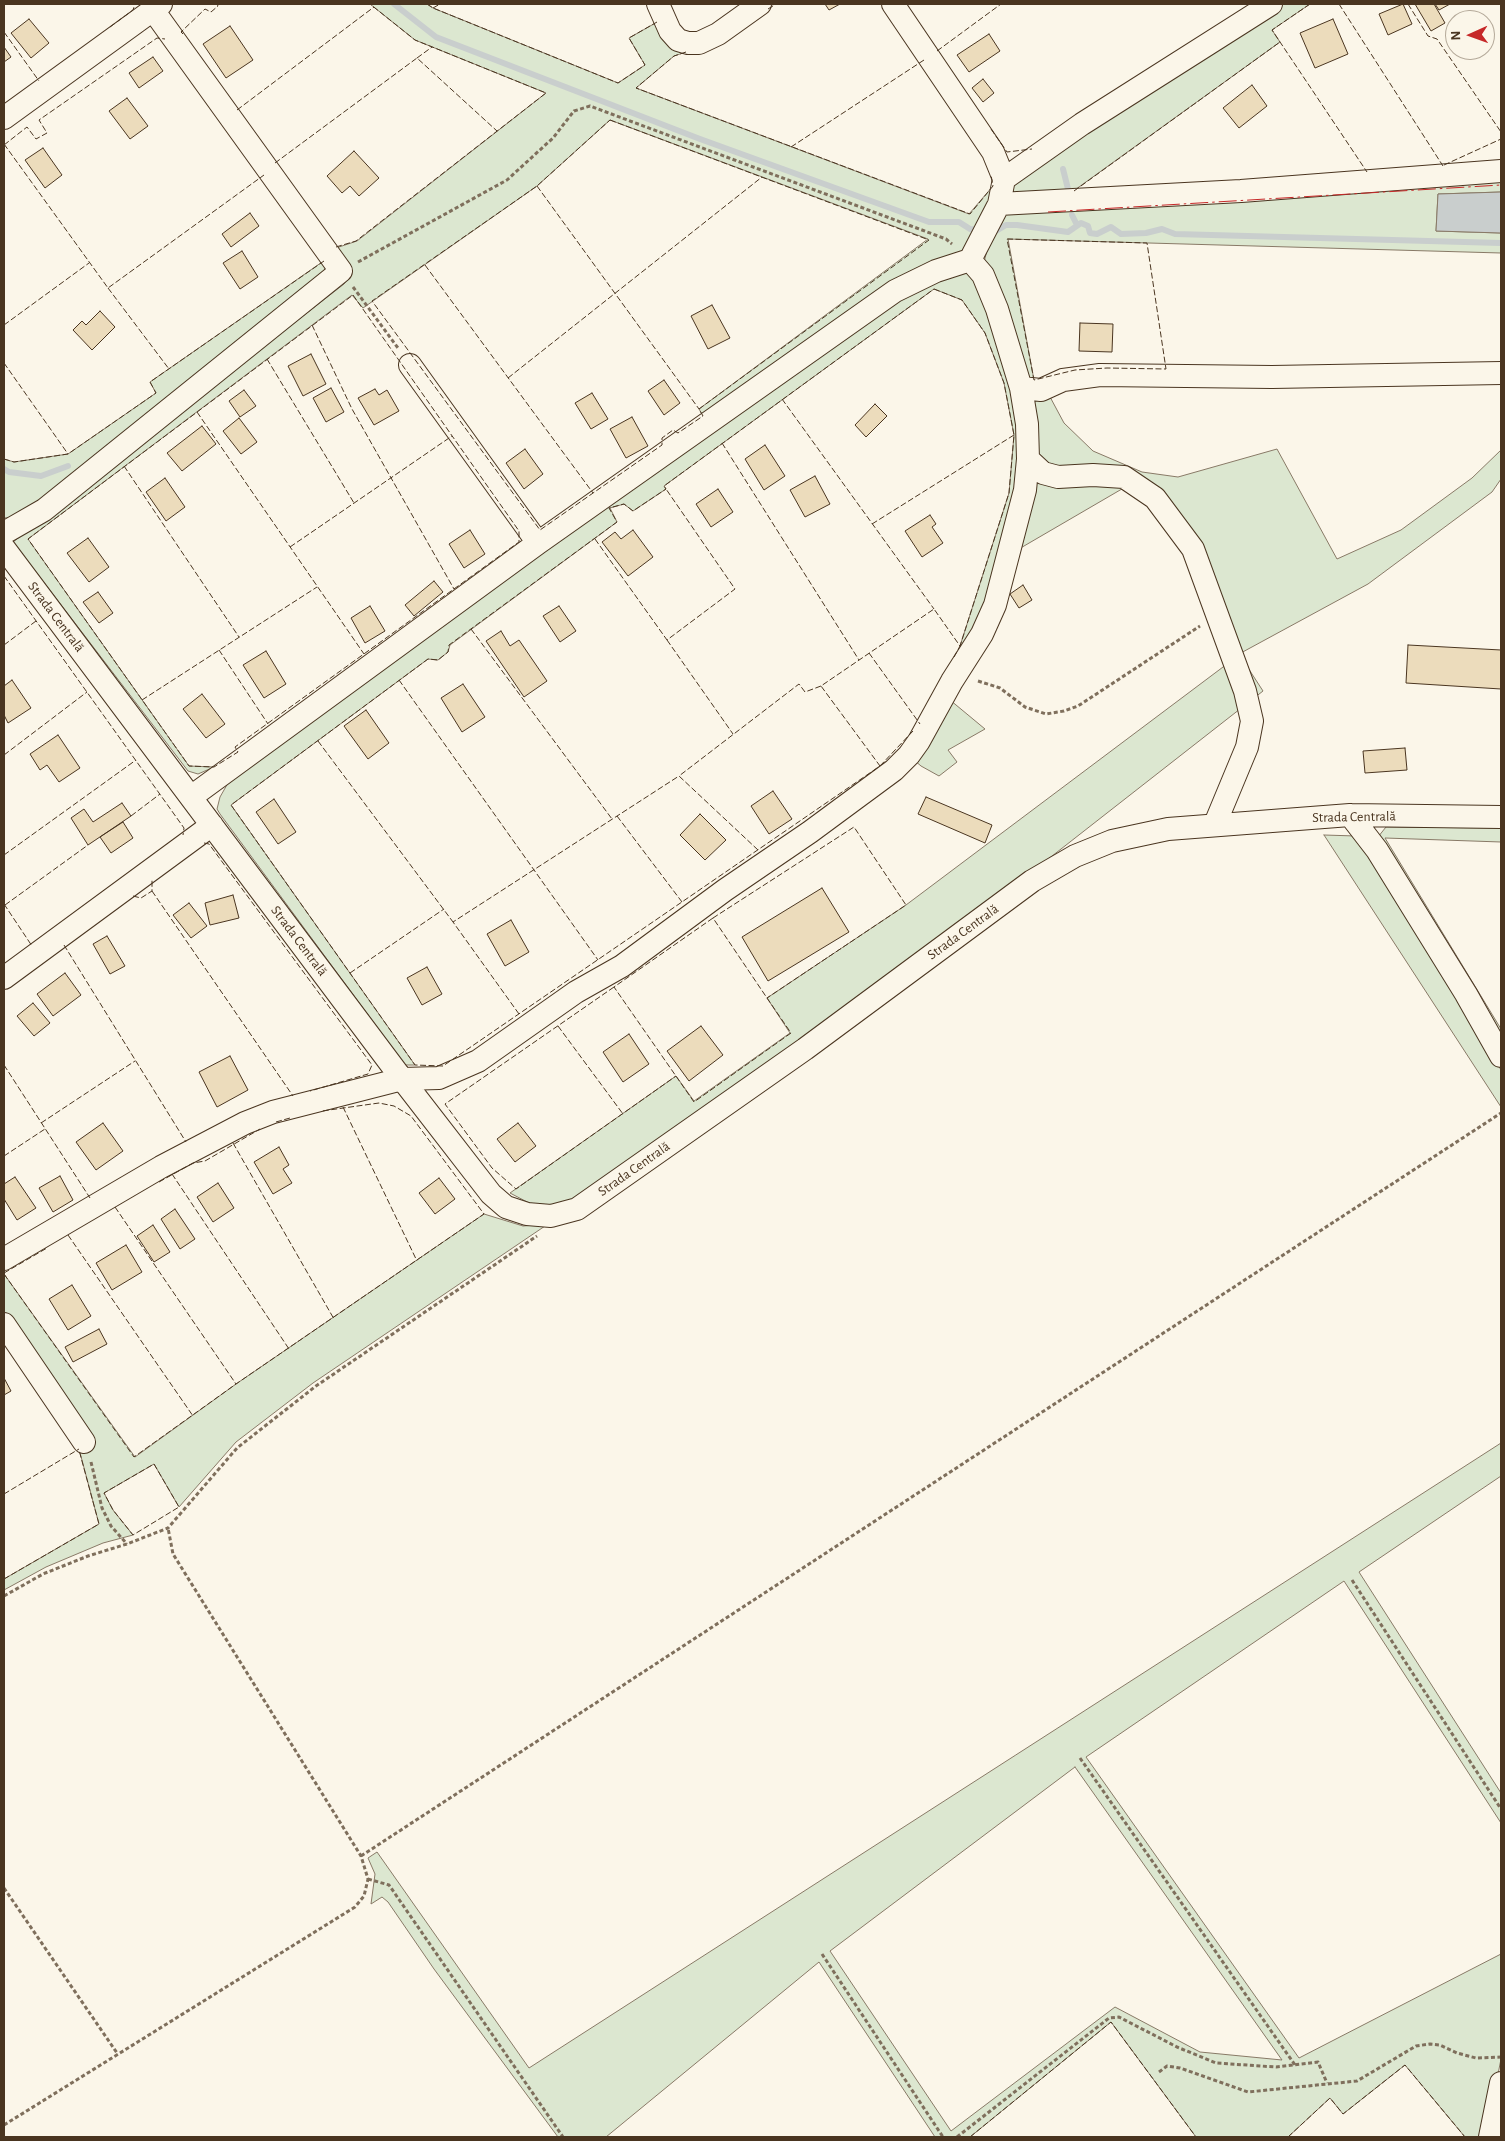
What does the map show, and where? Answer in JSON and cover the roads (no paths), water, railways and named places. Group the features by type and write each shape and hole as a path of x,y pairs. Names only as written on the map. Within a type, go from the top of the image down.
{"street":[{"path":"658,4 670,31 678,40 688,43 699,43 718,34 760,4"},
{"path":"191,797 538,543 895,291 975,252 995,211 1004,179 993,152 893,4"},
{"path":"1004,179 1082,124 1271,4"},
{"path":"4,118 155,6 341,270 44,510 4,533"},
{"path":"995,211 1241,192 1496,167"},
{"path":"4,1258 160,1167 245,1123 273,1112 402,1079 439,1078 478,1061 576,992 622,966 725,890 810,832 894,770 909,755 982,634 996,605 1025,490 1028,459 1027,424 1021,388 997,309 975,252"},
{"path":"410,365 538,543"},
{"path":"1021,388 1041,390 1063,380 1100,374 1272,377 1501,373"},
{"path":"1028,459 1043,473 1058,477 1093,475 1124,477 1155,498 1194,549 1244,691 1252,722 1247,747 1215,824"},
{"name":"Strada Centrală","path":"4,548 402,1079 492,1194 506,1207 527,1214 551,1216 577,1209 797,1054 1032,881 1075,856 1112,842 1168,828 1350,815 1501,817"},
{"path":"1350,815 1377,850 1466,994 1501,1056"},
{"path":"4,978 212,826"},
{"path":"4,1324 84,1442"},
{"path":"1490,2137 1501,2084"}],"waterway":[{"path":"394,4 436,37 700,139 929,222 959,222 970,229 981,230"},
{"path":"1063,169 1068,189"},
{"path":"1072,215 1077,225"},
{"path":"991,230 996,231 1006,225 1017,225 1068,232 1081,223 1088,226 1090,233 1097,234 1111,227 1121,234 1146,233 1162,229 1175,234 1501,243"},
{"path":"4,469 9,472 41,476 68,466"}]}
